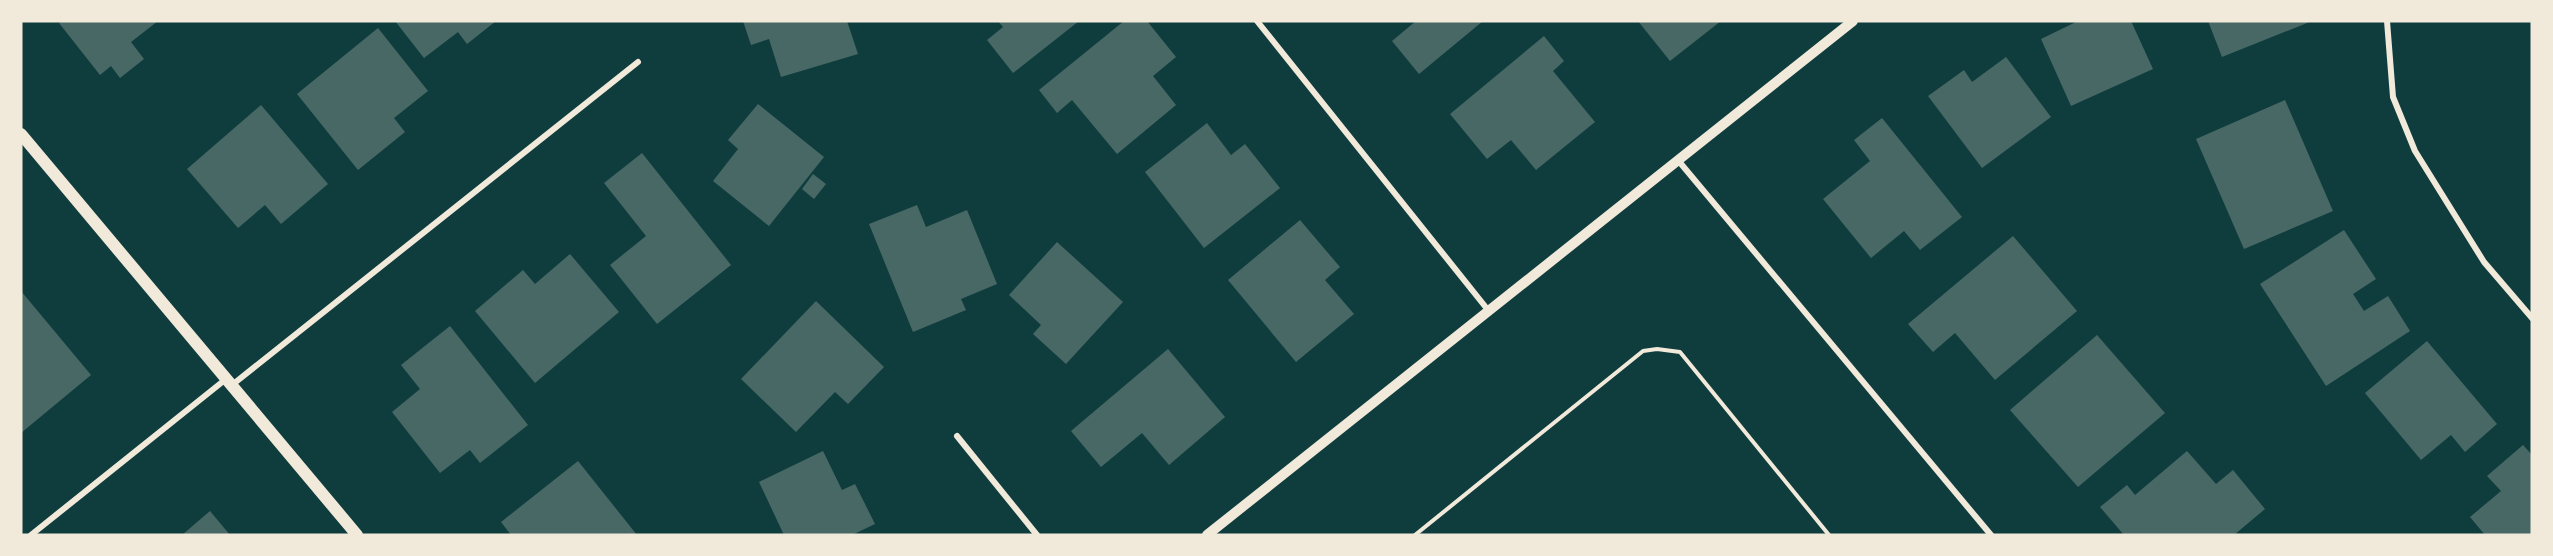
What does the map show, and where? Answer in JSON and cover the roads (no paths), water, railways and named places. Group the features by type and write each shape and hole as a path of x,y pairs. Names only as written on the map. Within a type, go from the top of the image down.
{"main road":[{"path":"21,134 357,535"}],"street":[{"path":"1257,21 1488,310"},
{"path":"1207,535 1853,21"},
{"path":"2387,21 2393,97 2415,151 2484,262 2532,318"},
{"path":"31,535 638,62"},
{"path":"1677,159 1991,535"},
{"path":"957,436 1037,535"}]}
